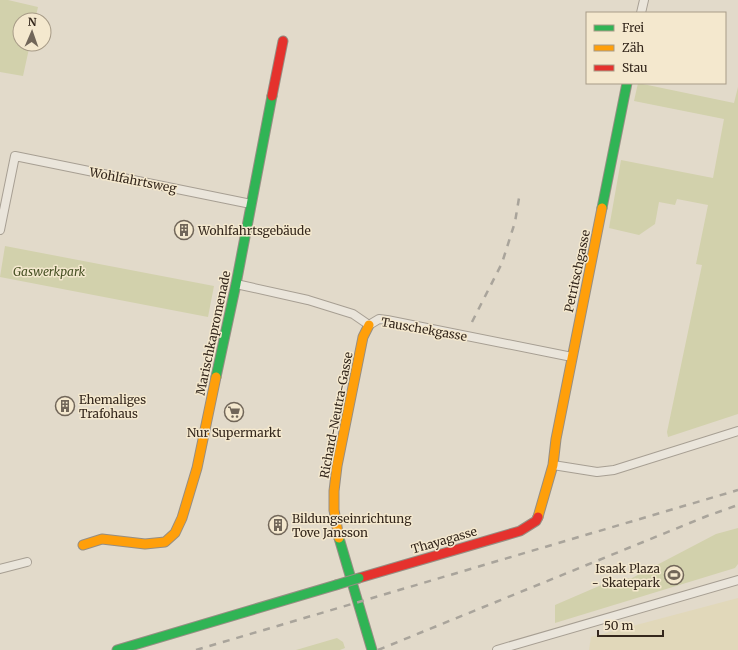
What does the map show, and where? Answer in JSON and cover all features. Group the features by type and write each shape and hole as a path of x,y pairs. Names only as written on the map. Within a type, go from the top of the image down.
{"street":[{"path":"641,12 644,0"},
{"name":"Marischkapromenade","path":"83,545 102,539 145,544 165,542 175,533 187,504 197,468 236,284 283,40"},
{"name":"Petritschgasse","path":"553,465 556,439 627,84"},
{"name":"Wohlfahrtsweg","path":"0,230 14,156 251,204"},
{"name":"Tauschekgasse","path":"236,284 294,297 353,314 369,325 375,320 387,320 572,357"},
{"name":"Richard-Neutra-Gasse","path":"369,325 365,331 337,466 334,491 334,510 341,547 372,650"},
{"path":"553,465 597,472 610,471 738,431"},
{"name":"Thayagasse","path":"117,650 520,530 536,521 542,507 553,465"},
{"path":"0,569 27,562"},
{"path":"497,650 738,580"}],"shaded area":[{"path":"738,598 738,650 589,650 591,637"}],"green space":[{"path":"0,0 8,0 38,7 37,12 12,12 12,52 28,52 23,76 0,72"},
{"path":"638,84 734,103 738,87 738,414 668,437 667,432 702,265 696,264 708,205 677,199 675,205 659,202 655,224 639,235 609,228 621,160 713,178 724,119 634,101"},
{"name":"Gaswerkpark","path":"5,246 214,286 208,317 0,277"},
{"name":"Isaak Plaza - Skatepark","path":"738,528 738,564 735,568 555,623 555,605 613,580 632,578 716,534"},
{"path":"337,638 343,642 345,648 340,650 296,650"}],"railway":[{"path":"472,322 502,263 515,222 519,198"},
{"path":"196,650 738,490"},
{"path":"378,650 707,516 738,505"}],"traffic: fast":[{"path":"602,208 627,84"},
{"path":"216,377 236,284 272,96"},
{"path":"339,538 372,650"},
{"path":"336,585 359,578"},
{"path":"117,650 336,585"}],"traffic: slow":[{"path":"538,517 553,465 556,439 602,208"},
{"path":"339,538 334,510 334,491 337,466 363,337 369,325"},
{"path":"83,545 102,539 145,544 165,542 175,533 182,518 197,468 216,377"}],"traffic: jam":[{"path":"272,96 283,41"},
{"path":"359,578 520,531 536,521 538,517"}],"place":[{"name":"Wohlfahrtsgebäude","path":"184,230"},
{"name":"Ehemaliges Trafohaus","path":"65,406"},
{"name":"Nur Supermarkt","path":"234,412"},
{"name":"Bildungseinrichtung Tove Jansson","path":"278,525"},
{"name":"Isaak Plaza - Skatepark","path":"674,575"}]}
